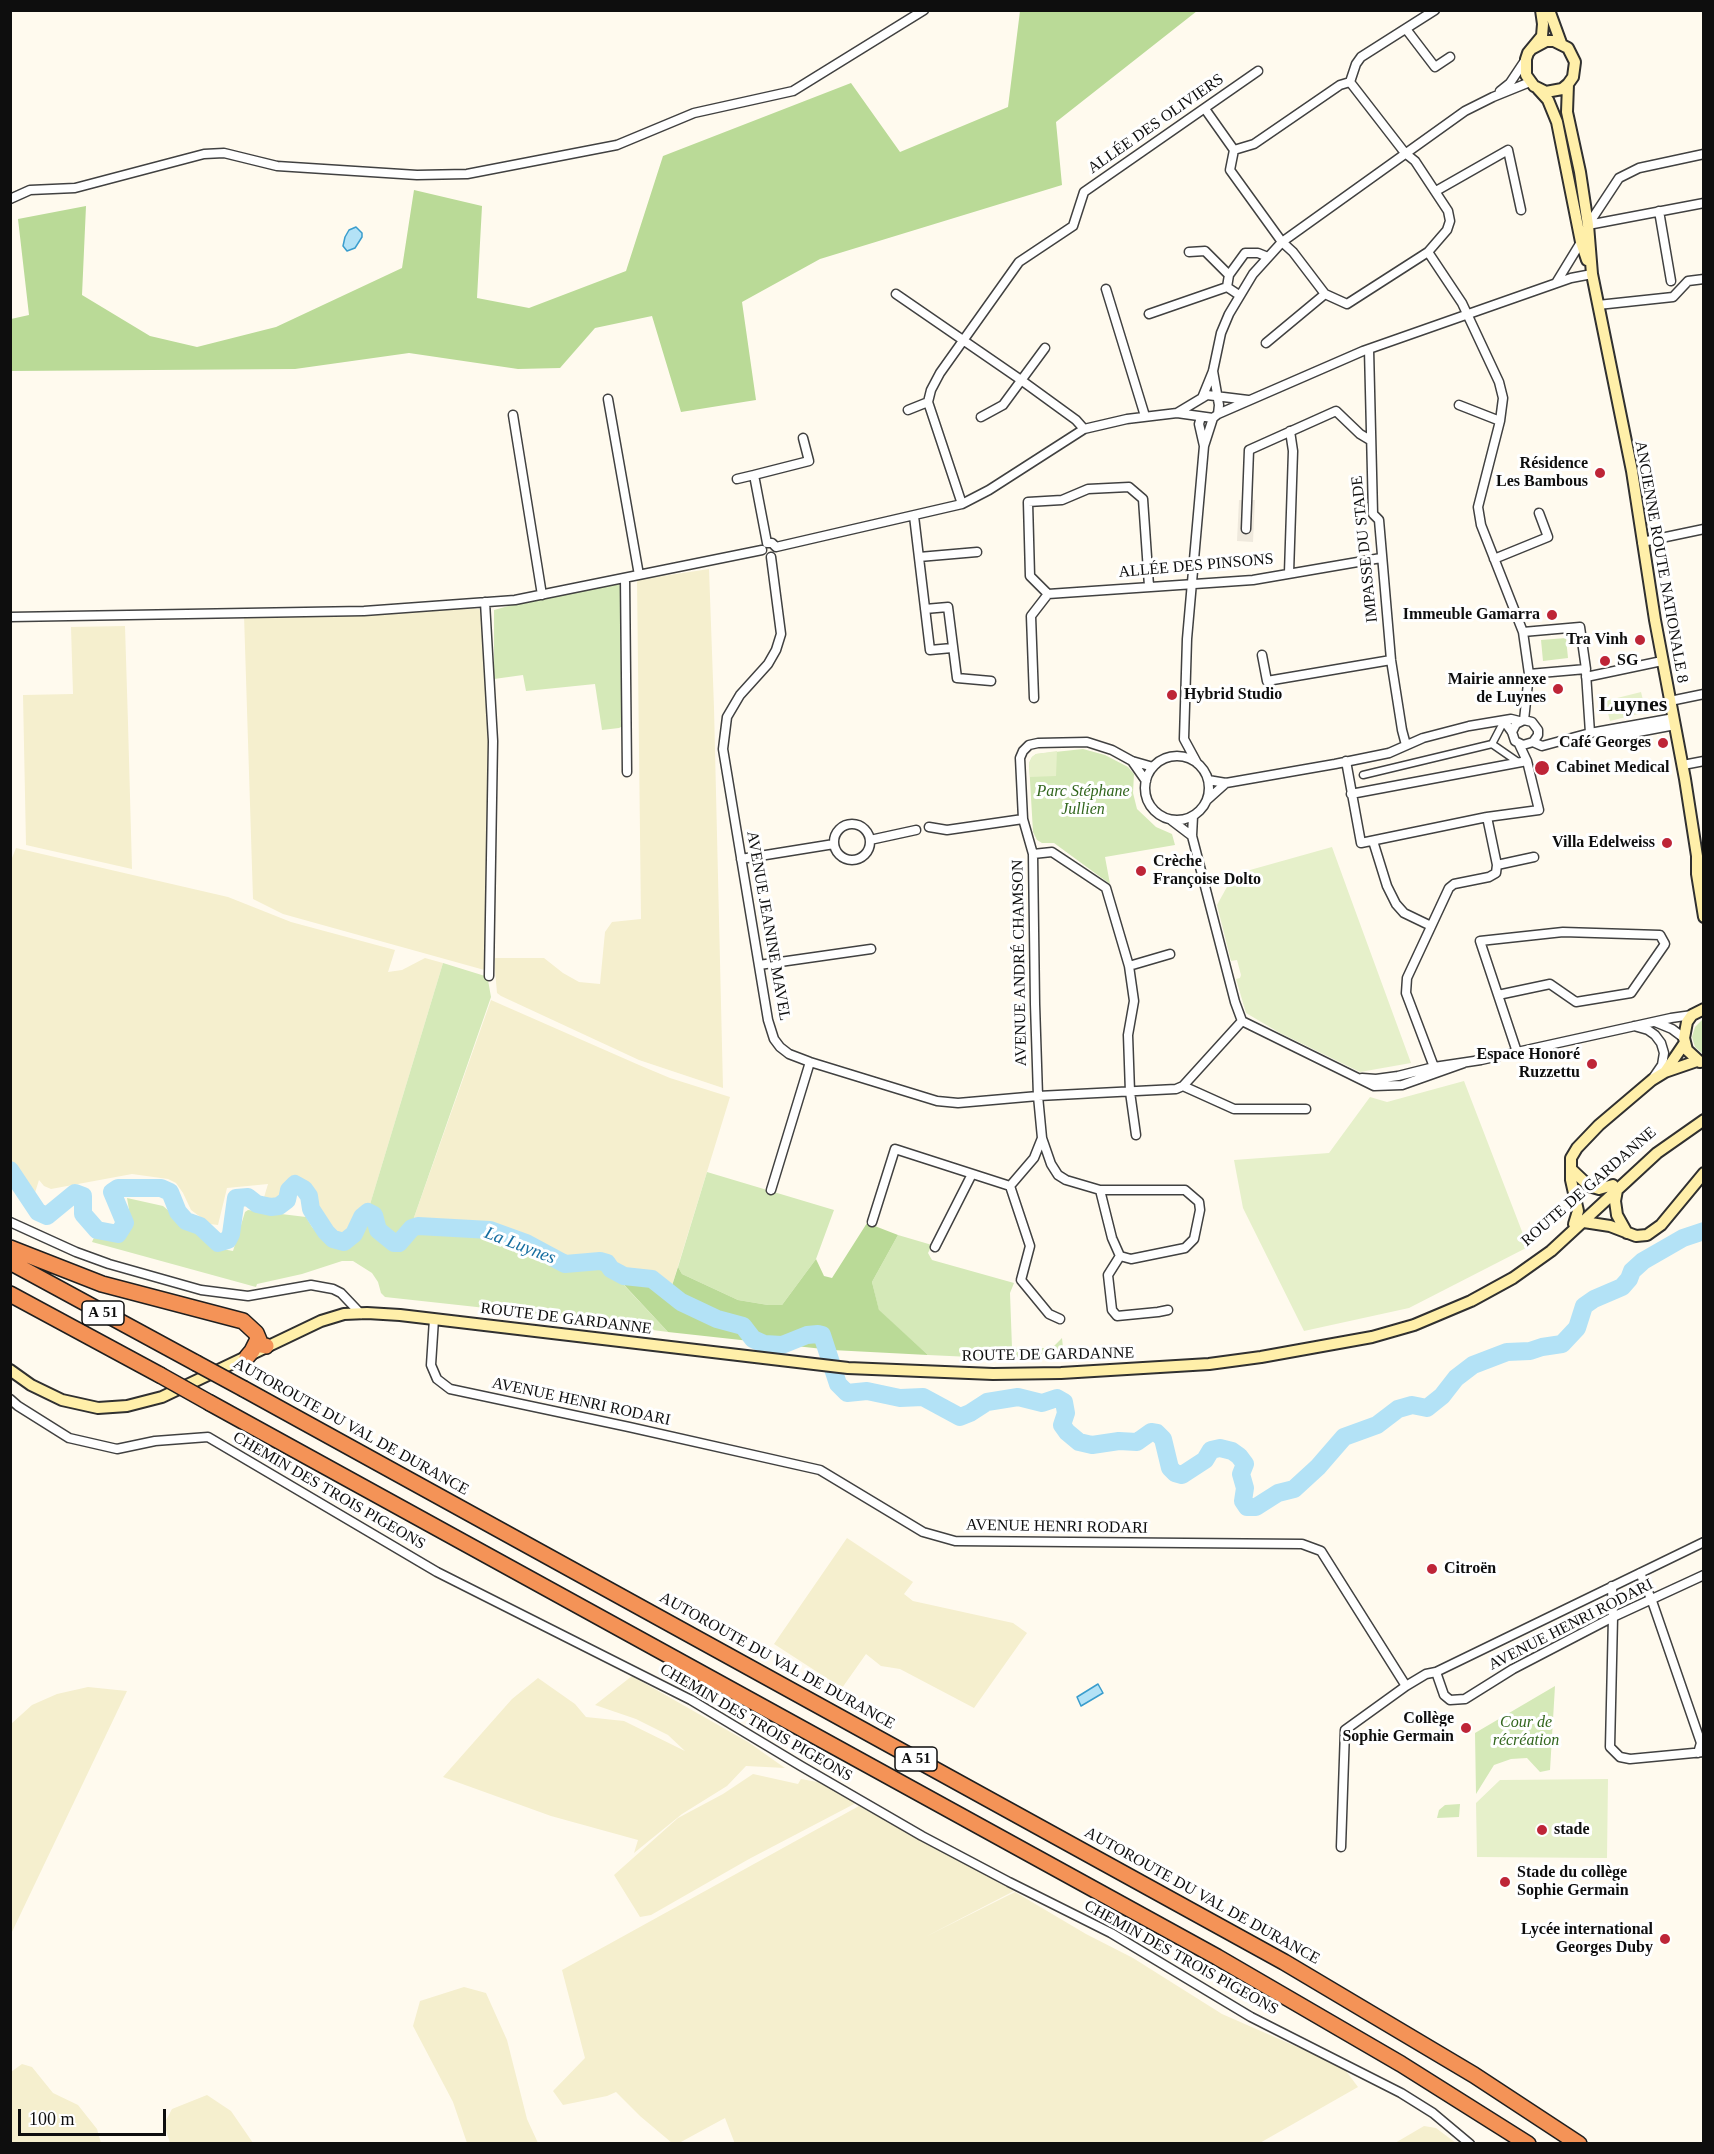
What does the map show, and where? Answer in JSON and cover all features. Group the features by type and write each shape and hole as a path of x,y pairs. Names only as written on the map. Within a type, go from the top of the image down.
{"highway":[{"path":"10,1248 102,1284 243,1321 262,1342 248,1357"},
{"name":"AUTOROUTE DU VAL DE DURANCE","path":"10,1262 1284,1962 1448,2058 1580,2144"},
{"name":"A 51","path":"10,1293 1217,1957 1401,2064 1528,2144"}],"main road":[{"path":"1533,48 1546,41 1561,44 1573,54 1575,62 1573,77 1568,84 1554,92 1534,86 1526,75 1526,59 1533,48 1542,36 1541,10"},
{"path":"1550,10 1561,44"},
{"name":"ANCIENNE ROUTE NATIONALE 8","path":"1568,84 1567,112 1588,225 1592,274 1632,471 1662,661 1702,874 1704,917"},
{"name":"ANCIENNE ROUTE NATIONALE 8","path":"1534,86 1548,100 1557,122 1581,242 1592,274"},
{"path":"1700,1010 1684,1030 1687,1050 1700,1062"},
{"path":"1665,1072 1684,1041"},
{"path":"1700,1062 1665,1072 1652,1080 1599,1125 1577,1148 1571,1158 1570,1169 1579,1223 1598,1223 1636,1236 1647,1235 1661,1225 1704,1173"},
{"name":"ROUTE DE GARDANNE","path":"262,1342 333,1317 393,1314 848,1368 1005,1374 1099,1371 1260,1353 1360,1333 1408,1320 1466,1297 1507,1276 1579,1223 1653,1148 1704,1113"},
{"name":"ROUTE DE GARDANNE","path":"1615,1188 1657,1153 1704,1120"},
{"path":"1570,1169 1589,1186 1599,1189 1615,1188 1614,1201 1617,1215 1627,1233"},
{"path":"10,1370 32,1385 62,1400 87,1407 112,1407 162,1397 248,1357"}],"street":[{"path":"10,199 30,190 75,188 204,154 224,153 277,166 417,175 467,174 617,145 694,113 793,91 924,10"},
{"path":"1350,82 1361,57 1435,10"},
{"path":"1406,30 1435,67 1450,57"},
{"path":"1206,801 1209,790 1208,780 1184,739 1186,639 1204,446 1201,417 1196,411 1213,370 1221,333 1239,295 1253,274 1282,242 1465,111 1492,97 1510,83 1526,59"},
{"name":"ALLÉE DES OLIVIERS","path":"928,402 935,382 1019,262 1073,226 1084,192 1258,71"},
{"path":"1234,150 1254,144 1340,85 1350,82"},
{"path":"1205,109 1234,150 1230,170 1282,242 1293,252 1325,294 1347,304 1363,296 1428,252 1447,231 1450,220 1448,211 1415,161 1405,153 1350,82"},
{"path":"1492,97 1534,86"},
{"path":"1436,191 1508,150 1521,210"},
{"path":"1588,225 1620,178 1639,168 1704,154"},
{"path":"1588,225 1704,203"},
{"path":"1659,211 1671,281"},
{"path":"1556,283 1581,242"},
{"path":"1189,252 1205,251 1229,274"},
{"path":"1428,252 1462,303 1499,382 1503,398 1500,420 1478,507 1481,525 1523,632 1529,674 1526,719"},
{"path":"1227,287 1229,274 1245,253 1258,253 1268,257"},
{"path":"10,617 364,612 515,600 914,516 962,504 989,490 1084,429 1145,416 1178,413 1201,417 1216,416 1369,349 1556,283 1592,274"},
{"path":"1598,305 1673,297 1688,282 1704,279"},
{"path":"1227,287 1239,295"},
{"path":"1149,314 1227,287"},
{"path":"1106,289 1145,416"},
{"path":"896,294 1021,380 1076,420 1084,429"},
{"path":"1266,343 1325,294"},
{"path":"981,417 1003,405 1044,348"},
{"name":"IMPASSE DU STADE","path":"1369,349 1373,514 1378,520 1391,660 1401,730 1406,745"},
{"path":"1204,446 1220,405 1213,370"},
{"path":"1178,413 1207,395 1249,400"},
{"path":"608,399 639,575"},
{"path":"908,410 928,402 962,504"},
{"path":"1459,405 1500,420"},
{"path":"1246,529 1249,450 1336,411 1360,434 1370,440"},
{"path":"513,415 542,595"},
{"path":"1289,573 1293,451 1290,431"},
{"path":"737,479 809,461 803,438"},
{"path":"754,476 768,546"},
{"path":"1034,698 1031,616 1048,594 1030,576 1028,502 1062,500 1088,489 1129,486 1143,499 1149,586"},
{"path":"1494,559 1548,537 1539,513"},
{"path":"914,516 930,650 952,648"},
{"path":"1642,542 1704,529"},
{"name":"AVENUE JEANINE MAVEL","path":"768,546 765,556 771,557 781,634 768,664 740,695 728,717 723,749 768,1020 774,1039 789,1054 810,1062 937,1101 958,1103 1038,1096 1165,1091 1183,1086"},
{"path":"919,557 977,552"},
{"name":"ALLÉE DES PINSONS","path":"1048,594 1253,580 1381,558"},
{"path":"625,578 627,772"},
{"path":"485,602 493,741 489,976"},
{"path":"925,609 948,608 957,678 991,681"},
{"path":"1523,632 1580,627 1594,732"},
{"path":"1262,655 1267,681 1391,660"},
{"path":"1529,674 1586,673 1662,661"},
{"path":"1670,701 1704,694"},
{"path":"1208,780 1226,783 1389,753 1423,738 1511,719 1526,719 1538,730 1523,762"},
{"path":"1512,732 1513,728 1526,719"},
{"path":"1346,761 1361,843 1539,810 1519,744 1504,721"},
{"path":"1491,744 1504,721"},
{"path":"1534,740 1542,746 1594,732 1675,721"},
{"path":"1173,756 1184,739"},
{"path":"1519,744 1534,740"},
{"name":"AVENUE ANDRÉ CHAMSON","path":"1120,1256 1131,1259 1185,1248 1197,1232 1199,1202 1185,1191 1100,1190 1066,1180 1058,1175 1051,1164 1042,1138 1038,1096 1033,854 1023,819 1020,758 1029,745 1087,742 1112,750 1132,762"},
{"path":"1363,775 1491,744 1523,762"},
{"path":"1197,763 1190,759 1173,756 1153,767 1146,781 1147,798 1152,808 1160,815 1178,820 1193,816 1226,783"},
{"path":"1683,765 1704,761"},
{"path":"1132,762 1153,767"},
{"path":"1132,762 1146,781"},
{"path":"1351,794 1523,762"},
{"path":"1193,816 1192,836 1235,1002 1242,1021 1374,1086 1385,1087 1423,1079 1464,1063"},
{"path":"1434,1067 1406,993 1407,978 1449,888 1454,884 1489,877 1496,873 1497,865 1487,818"},
{"path":"928,827 947,830 1023,819"},
{"path":"1170,819 1192,836"},
{"path":"851,823 864,828 870,840 867,853 855,860 842,857 834,844 838,829 851,823"},
{"path":"870,840 916,830"},
{"path":"1373,841 1387,885 1396,904 1404,913 1431,926"},
{"path":"741,859 834,844"},
{"path":"1033,854 1052,852 1106,888 1129,966 1134,1001 1128,1035 1130,1092 1136,1135"},
{"path":"1497,865 1534,856"},
{"path":"1498,995 1550,984 1576,1002 1631,993 1665,944 1659,935 1563,932 1480,941 1516,1052"},
{"path":"759,965 871,950"},
{"path":"1129,966 1170,954"},
{"path":"1359,1078 1376,1079 1398,1076 1434,1067 1464,1063 1700,1010"},
{"path":"1242,1021 1183,1086 1234,1108 1306,1109"},
{"path":"1651,1022 1662,1024 1684,1041"},
{"path":"1634,1026 1648,1030 1661,1043 1664,1053 1662,1065 1652,1080"},
{"path":"771,1190 810,1062"},
{"path":"1010,1186 1034,1158 1042,1138"},
{"path":"872,1222 895,1149 1010,1186"},
{"path":"935,1247 972,1174"},
{"path":"1010,1186 1030,1246 1021,1280 1049,1314 1060,1319"},
{"path":"1100,1190 1112,1238 1120,1256 1108,1275 1112,1310 1117,1316 1167,1310"},
{"path":"10,1222 76,1252 109,1264 201,1290 248,1296 311,1286 333,1288 361,1314"},
{"name":"AVENUE HENRI RODARI","path":"434,1319 431,1365 437,1379 450,1389 820,1470 923,1532 955,1541 1302,1544 1321,1551 1406,1686"},
{"name":"CHEMIN DES TROIS PIGEONS","path":"10,1399 69,1438 117,1449 155,1441 208,1437 437,1572 691,1700 921,1836 1111,1933 1251,2017 1401,2093 1432,2112 1470,2144"},
{"name":"AVENUE HENRI RODARI","path":"1341,1847 1346,1730 1426,1674 1436,1672 1704,1542"},
{"path":"1612,1586 1614,1617 1610,1747 1620,1757 1630,1759 1701,1753 1701,1743 1652,1601 1640,1573"},
{"name":"AVENUE HENRI RODARI","path":"1436,1672 1444,1695 1450,1700 1466,1699 1513,1669 1614,1617 1704,1575"}],"shaded area":[{"path":"1239,500 1255,500 1253,542 1237,541"},
{"path":"709,569 723,1088 639,1060 501,996 497,993 495,970 495,958 544,958 579,982 600,984 605,932 612,922 641,919 637,580"},
{"path":"480,609 483,612 486,629 489,778 488,971 283,914 253,899 244,615"},
{"path":"125,626 132,869 26,845 23,695 73,694 71,627"},
{"path":"16,848 228,897 291,922 395,950 388,972 402,970 425,958 443,963 368,1211 363,1214 349,1236 342,1239 329,1233 315,1210 311,1191 298,1183 288,1186 281,1199 269,1205 262,1204 268,1184 227,1188 218,1225 210,1224 191,1210 176,1183 168,1179 132,1174 51,1189 39,1180 33,1199 11,1166 10,863"},
{"path":"491,1000 670,1078 730,1097 670,1292 648,1276 627,1276 613,1268 609,1259 567,1262 525,1240 490,1228 447,1227 420,1223 411,1226"},
{"path":"847,1538 913,1582 904,1594 913,1601 1013,1623 1027,1633 974,1708 900,1669 881,1666 866,1654 842,1688 774,1644"},
{"path":"632,1676 748,1742 785,1768 746,1766 727,1786 682,1814 634,1853 638,1840 551,1816 443,1777 512,1699 538,1678 575,1704 586,1717 624,1721 685,1751 668,1735 636,1719 595,1705"},
{"path":"88,1687 127,1691 11,1934 11,1724 32,1705 57,1694"},
{"path":"753,1774 798,1784 801,1779 823,1783 856,1803 749,1859 651,1915 640,1917 614,1875 678,1818 723,1794"},
{"path":"859,1806 1014,1891 925,1937 1015,1892 1086,1934 1133,1958 1222,2014 1343,2067 1358,2087 1258,2144 735,2144 725,2118 679,2143 672,2143 616,2092 563,2105 553,2091 585,2058 562,1970"},
{"path":"464,1987 486,1993 507,2040 527,2119 538,2143 467,2143 453,2102 413,2026 420,2001"},
{"path":"22,2064 32,2067 53,2093 78,2105 97,2129 101,2143 11,2143 11,2072"},
{"path":"207,2095 231,2111 253,2143 170,2143 164,2124 172,2109"},
{"path":"1424,2126 1436,2128 1456,2143 1395,2143"}],"green space":[{"path":"1020,11 1197,11 1056,122 1062,185 820,259 742,302 756,400 681,412 652,316 595,328 560,368 518,369 409,353 295,369 11,371 11,319 29,315 18,219 86,206 82,295 150,336 197,347 276,327 402,268 414,190 482,206 477,298 529,308 626,271 663,156 851,83 900,152 1008,107"},
{"path":"614,582 619,584 622,592 623,726 602,730 595,684 526,691 523,675 494,679 494,610 534,599 614,585"},
{"path":"1566,638 1568,658 1543,661 1541,640"},
{"path":"1641,692 1646,712 1610,721 1605,701"},
{"name":"Parc Stéphane Jullien","path":"1083,749 1105,755 1128,767 1134,774 1133,793 1137,809 1156,827 1172,834 1175,845 1105,857 1110,884 1054,843 1042,843 1037,840 1033,832 1029,763 1032,757 1036,754"},
{"path":"1057,751 1056,776 1030,777 1029,763 1032,757 1036,754"},
{"path":"1332,847 1411,1063 1360,1072 1280,1033 1246,1013 1236,979 1241,975 1237,960 1231,961 1217,905 1228,885 1250,870"},
{"path":"443,963 485,976 491,997 411,1226 401,1239 396,1241 389,1234 381,1231 374,1213 368,1211"},
{"path":"1703,1019 1703,1054 1695,1047 1692,1037 1695,1027"},
{"path":"1464,1081 1528,1247 1409,1308 1304,1331 1243,1208 1234,1160 1329,1153 1370,1097 1387,1102"},
{"path":"707,1172 834,1210 816,1259 782,1305 738,1300 682,1274 678,1267"},
{"path":"127,1198 163,1206 212,1247 233,1251 245,1212 248,1210 306,1217 328,1244 340,1247 352,1240 368,1215 372,1217 377,1231 395,1246 399,1246 418,1229 490,1233 535,1250 564,1266 606,1266 668,1332 622,1326 614,1322 385,1297 372,1273 353,1261 342,1261 302,1274 257,1284 256,1287 92,1242 96,1233 104,1236 123,1235 132,1227"},
{"path":"867,1223 898,1235 872,1282 879,1310 928,1355 832,1350 668,1332 613,1273 612,1266 628,1276 648,1276 670,1292 678,1267 682,1274 738,1300 782,1305 816,1259 824,1276 832,1278"},
{"path":"898,1235 932,1245 928,1253 932,1260 1014,1283 1010,1293 1012,1348 1052,1348 1062,1338 1064,1357 1014,1359 928,1355 879,1311 872,1282"},
{"name":"Cour de récréation","path":"1555,1686 1550,1770 1540,1772 1527,1758 1511,1759 1494,1765 1476,1794 1475,1733"},
{"name":"stade","path":"1608,1779 1607,1858 1477,1857 1476,1803 1500,1780"},
{"path":"1460,1804 1459,1817 1437,1818 1439,1810 1445,1805"}],"water":[{"path":"356,227 362,233 362,237 355,248 347,251 343,246 345,237 349,230"},
{"path":"1098,1684 1103,1693 1081,1706 1077,1697"}],"waterway":[{"name":"La Luynes","path":"10,1170 38,1212 47,1216 75,1193 83,1196 83,1214 97,1230 118,1234 125,1223 112,1192 118,1188 161,1188 170,1192 178,1212 186,1221 200,1226 218,1243 228,1240 231,1234 236,1198 248,1197 257,1204 279,1206 287,1200 289,1190 295,1184 304,1189 309,1196 311,1209 326,1232 333,1239 344,1242 354,1234 362,1217 368,1212 374,1215 378,1230 394,1243 399,1243 412,1228 418,1226 490,1230 526,1243 565,1264 600,1261 607,1263 611,1269 624,1276 652,1279 681,1302 717,1319 743,1326 753,1339 764,1344 782,1345 807,1335 822,1335 838,1384 847,1393 867,1391 900,1398 923,1397 960,1417 987,1402 1018,1397 1042,1403 1057,1398 1064,1402 1066,1413 1062,1425 1079,1442 1092,1445 1119,1441 1137,1442 1151,1432 1157,1433 1163,1439 1170,1468 1182,1475 1205,1460 1211,1450 1220,1448 1232,1451 1245,1464 1241,1474 1245,1488 1243,1501 1247,1507 1256,1507 1278,1493 1294,1489 1318,1467 1344,1437 1377,1425 1398,1409 1412,1405 1427,1408 1442,1396 1456,1378 1473,1365 1507,1352 1530,1351 1562,1344 1577,1328 1584,1306 1622,1287 1632,1271 1643,1261 1683,1238 1704,1231"}],"place":[{"name":"Résidence Les Bambous","path":"1600,473"},
{"name":"Immeuble Gamarra","path":"1552,615"},
{"name":"Tra Vinh","path":"1640,640"},
{"name":"SG","path":"1605,661"},
{"name":"Mairie annexe de Luynes","path":"1558,689"},
{"name":"Hybrid Studio","path":"1172,695"},
{"name":"Café Georges","path":"1663,743"},
{"name":"Cabinet Medical","path":"1542,768"},
{"name":"Villa Edelweiss","path":"1667,843"},
{"name":"Crèche Françoise Dolto","path":"1141,871"},
{"name":"Espace Honoré Ruzzettu","path":"1592,1064"},
{"name":"Citroën","path":"1432,1569"},
{"name":"Collège Sophie Germain","path":"1466,1728"},
{"name":"stade","path":"1542,1830"},
{"name":"Stade du collège Sophie Germain","path":"1505,1882"},
{"name":"Lycée international Georges Duby","path":"1665,1939"}],"district":[{"name":"Luynes","path":"1633,705"}]}
